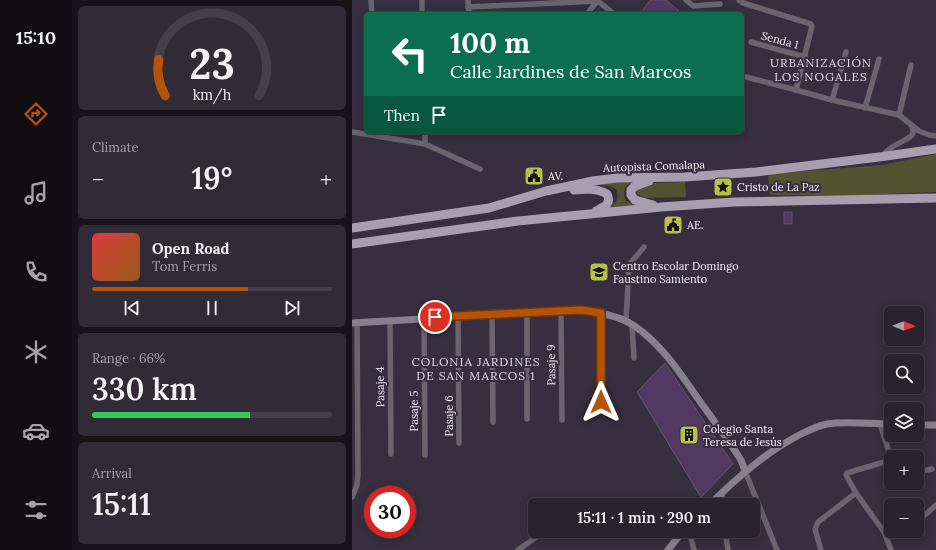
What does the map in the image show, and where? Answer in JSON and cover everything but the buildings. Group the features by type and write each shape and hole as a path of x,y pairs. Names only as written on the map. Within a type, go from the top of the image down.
{"highway":[{"name":"Autopista Comalapa","path":"352,228 489,208 546,191 593,181 617,178 666,178 749,172 883,157 936,149"},
{"path":"661,207 635,200 631,195 631,190 639,184 666,178"},
{"path":"546,191 592,189 607,194 609,201 604,207 585,214 571,216"},
{"path":"352,244 518,221 661,207 734,202 936,198"}],"main road":[{"path":"354,322 581,310 601,313 629,323 643,333 660,349 681,374 742,460 745,471"},
{"path":"717,498 745,471 784,443 812,429 827,424 836,423 884,424"},
{"path":"924,425 936,425"},
{"path":"668,550 677,538"}],"street":[{"path":"371,0 372,12"},
{"path":"422,0 422,12"},
{"path":"468,0 468,12"},
{"path":"468,7 598,0 612,12"},
{"path":"589,12 598,0"},
{"path":"686,0 694,6 720,4"},
{"path":"738,0 743,3 811,24 813,29 796,90"},
{"name":"Senda 1","path":"750,42 805,57"},
{"path":"832,100 846,52"},
{"path":"865,108 879,59"},
{"path":"899,115 911,65"},
{"path":"746,77 832,100 899,115 920,131 928,135 936,136"},
{"path":"883,157 886,150 911,136 913,132 912,126"},
{"path":"352,132 364,133"},
{"path":"376,134 425,144 480,169"},
{"path":"425,134 425,144"},
{"path":"634,358 629,323 629,265 644,247"},
{"name":"Pasaje 9","path":"561,310 562,420"},
{"path":"527,313 527,419"},
{"path":"601,313 601,402"},
{"path":"492,314 494,422"},
{"name":"Pasaje 6","path":"458,316 459,443"},
{"name":"Pasaje 5","path":"424,318 424,455"},
{"name":"Pasaje 4","path":"390,320 391,454"},
{"path":"352,497 356,491 358,475 354,322"},
{"path":"880,424 888,450"},
{"path":"884,461 847,473 846,475 856,493 884,532"},
{"path":"924,471 932,469"},
{"path":"745,471 777,550"},
{"path":"722,493 722,498"},
{"path":"821,550 815,529 818,522 856,493"},
{"path":"924,516 936,505"},
{"path":"518,550 535,538"},
{"path":"691,538 694,550"},
{"path":"727,538 728,550"},
{"path":"886,538 891,550"}],"green space":[{"path":"936,154 936,192 840,196 770,195 768,174 882,165"},
{"path":"635,180 625,187 624,194 626,201 637,205 606,209 615,204 618,196 616,189 609,186 595,184"},
{"path":"685,182 686,197 644,198 637,194 637,189 652,183"}],"place":[{"name":"AV.","path":"534,176"},
{"name":"Cristo de La Paz","path":"723,187"},
{"name":"AE.","path":"673,225"},
{"name":"Centro Escolar Domingo Faustino Samiento","path":"599,272"},
{"name":"Colegio Santa Teresa de Jesús","path":"689,435"}],"district":[{"name":"URBANIZACIÓN LOS NOGALES","path":"821,70"},
{"name":"COLONIA JARDINES DE SAN MARCOS 1","path":"476,369"}],"route":[{"path":"435,317 564,310 581,310 601,313 601,402"}]}
